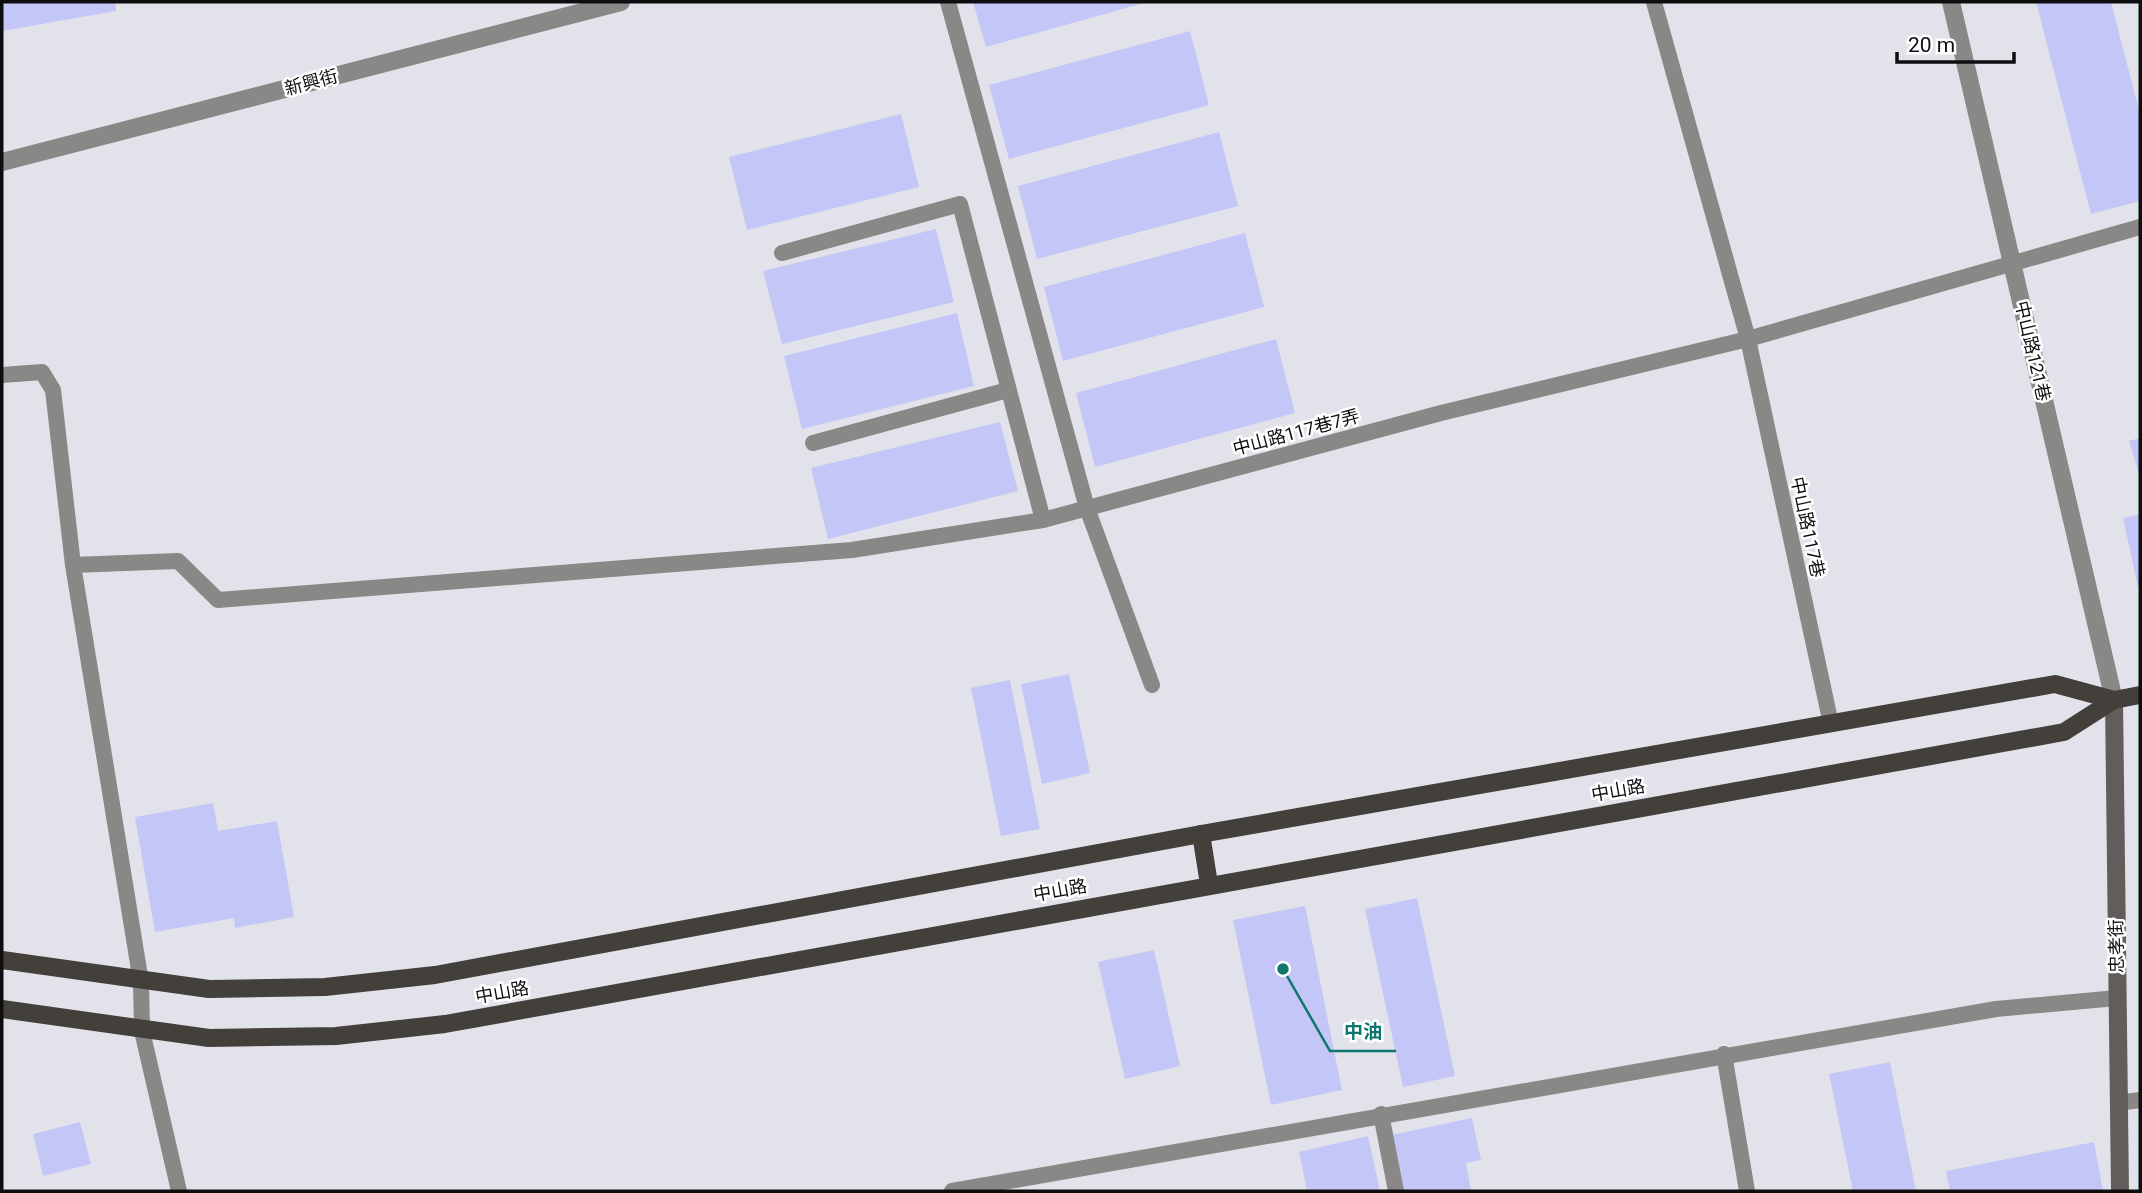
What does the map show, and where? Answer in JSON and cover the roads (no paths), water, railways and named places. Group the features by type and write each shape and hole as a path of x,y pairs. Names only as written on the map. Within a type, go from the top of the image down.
{"main road":[{"name":"中山路","path":"2,960 141,982 209,989 286,988 435,975 1201,834 2055,684 2114,700"},
{"name":"中山路","path":"2,1009 142,1031 209,1038 336,1036 445,1024 1209,884 2064,732 2114,700 2140,695"},
{"path":"1201,834 1209,884"}],"street":[{"name":"新興街","path":"2,162 621,2"},
{"name":"中山路121巷","path":"1951,2 2114,700"},
{"name":"忠孝街","path":"2114,700 2120,1191"}],"lane":[{"path":"948,2 1087,508 1152,685"},
{"name":"中山路117巷","path":"1654,2 1748,339 1831,724"},
{"path":"782,253 960,204 1043,520"},
{"name":"中山路117巷7弄","path":"73,565 178,561 218,600 852,550 1043,520 1441,413 1748,339 2140,227"},
{"path":"2,375 42,372 53,390 73,565 141,982 142,1031 179,1191"},
{"path":"813,443 1008,390"},
{"path":"952,1191 1724,1054 1996,1009 2117,998"},
{"path":"1724,1054 1747,1191"},
{"path":"2118,1103 2140,1100"},
{"path":"1381,1114 1396,1191"}],"place":[{"name":"中油","path":"1283,969"}]}
